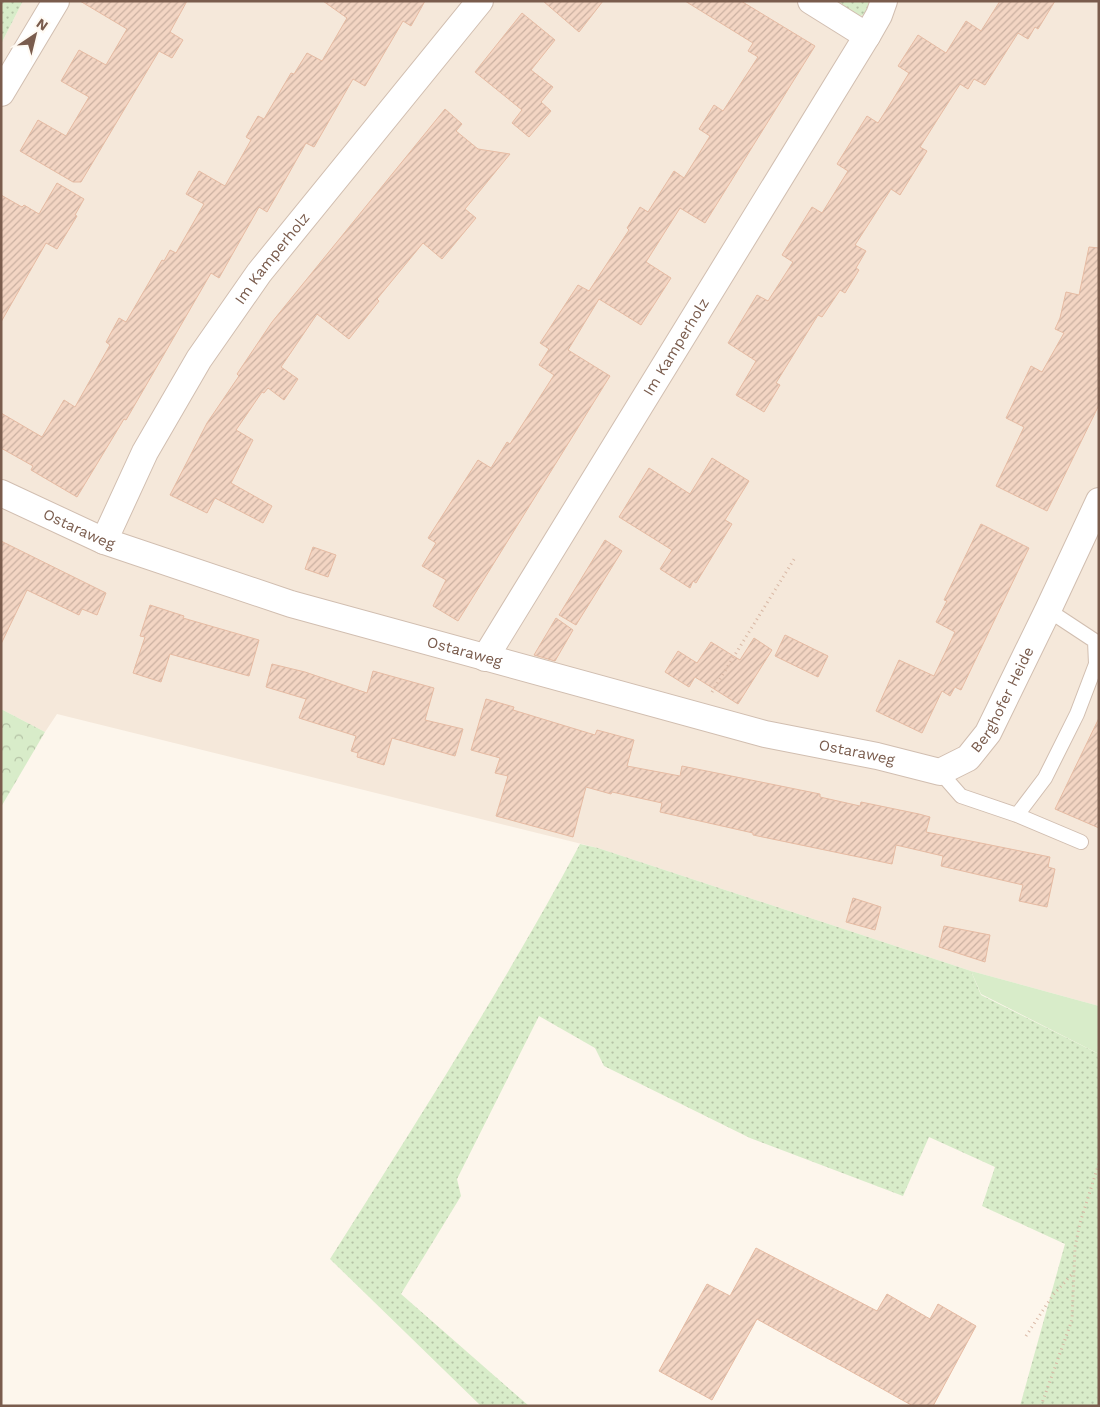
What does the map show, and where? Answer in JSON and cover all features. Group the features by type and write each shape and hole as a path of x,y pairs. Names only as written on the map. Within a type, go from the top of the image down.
{"street":[{"path":"1,94 56,1"},
{"name":"Im Kamperholz","path":"104,541 155,435 200,359 259,273 480,1"},
{"path":"811,1 867,36"},
{"name":"Im Kamperholz","path":"485,658 851,64 879,15 884,1"},
{"name":"Ostaraweg","path":"1,493 104,541 291,604 766,734 877,756 940,772"},
{"name":"Berghofer Heide","path":"940,772 968,758 988,733 1099,501"}],"lane":[{"path":"1017,815 1045,778 1077,714 1096,664 1095,641 1048,610"},
{"path":"940,772 960,796 1017,815 1081,842"}],"path":[{"path":"698,716 796,556"},
{"path":"1041,1406 1072,1320 1075,1247 1080,1224 1099,1163"},
{"path":"1026,1336 1054,1295 1074,1272"}],"shaded area":[{"path":"23,1 1099,1 1099,1006 971,971 598,848 57,714 45,732 1,709 1,44"}],"green space":[{"path":"1,1 23,1 1,44"},
{"path":"826,1 870,1 871,4 863,15 853,18"},
{"path":"1,709 45,732 1,807"},
{"path":"580,844 598,848 971,971 981,995 1099,1054 1099,1406 1020,1406 1065,1244 982,1206 995,1167 929,1137 903,1196 750,1138 604,1066 595,1048 539,1016 457,1179 461,1196 401,1294 529,1406 481,1406 330,1259 490,1002"},
{"path":"971,971 1099,1006 1099,1054 981,994"}],"building":[{"path":"80,1 187,1 170,32 183,40 172,58 159,51 81,182 73,182 20,151 38,120 66,136 89,97 61,81 79,50 106,65 127,29"},
{"path":"323,1 425,1 411,26 403,21 365,86 353,79 314,147 306,143 267,212 259,207 219,278 211,273 126,420 124,419 77,497 31,470 33,466 1,448 1,413 42,437 64,400 75,407 110,345 106,342 119,318 126,322 162,260 164,261 170,250 176,253 204,204 186,194 199,171 225,186 251,140 246,137 258,116 264,119 291,73 294,74 307,53 322,61 347,18"},
{"path":"543,1 603,1 579,32"},
{"path":"685,1 741,1 815,46 705,223 680,208 646,262 671,278 641,325 599,299 568,350 610,376 458,621 433,606 446,580 422,566 436,543 428,538 478,460 491,468 507,442 510,444 554,375 539,365 549,349 540,343 578,285 589,291 629,230 627,228 640,207 648,212 674,171 684,178 710,136 699,129 714,105 723,111 758,57 748,51 753,43"},
{"path":"1000,1 1055,1 1038,29 1035,27 1028,39 1018,33 985,85 974,79 968,89 960,84 920,147 927,151 900,195 891,189 855,245 866,251 856,268 859,270 845,293 840,290 822,317 818,315 776,383 780,385 764,412 736,395 756,361 728,343 757,295 768,301 793,262 782,255 812,207 822,213 848,171 837,164 867,116 878,123 892,101 909,73 898,66 918,35 946,53 966,21 981,31"},
{"path":"522,13 555,40 531,70 553,87 541,102 551,111 529,137 512,123 522,110 475,72"},
{"path":"445,109 462,124 456,131 478,149 510,154 465,209 476,218 442,259 423,243 377,299 379,301 349,339 317,314 281,367 298,379 284,400 268,388 264,393 262,392 236,430 253,440 231,483 272,506 263,523 215,498 207,513 170,495 207,423 272,322"},
{"path":"57,183 84,199 75,215 77,216 57,249 46,243 1,322 1,195 39,214"},
{"path":"1089,247 1099,248 1099,405 1047,511 996,486 1024,427 1006,418 1031,366 1042,372 1064,333 1055,329 1060,318 1066,292 1079,295"},
{"path":"712,458 749,481 725,520 732,524 696,583 693,581 690,588 660,569 672,550 619,517 649,468 690,494"},
{"path":"981,524 1029,548 961,690 955,687 950,696 942,691 922,733 876,711 899,660 934,676 955,632 936,622 947,601 944,600"},
{"path":"605,540 622,551 576,625 559,615"},
{"path":"1,541 106,593 97,615 82,609 79,615 27,590 1,644"},
{"path":"313,547 336,555 328,577 305,569"},
{"path":"150,605 184,616 183,618 259,640 249,676 170,654 161,682 133,673 145,637 140,636"},
{"path":"556,618 573,630 555,661 534,655"},
{"path":"785,635 828,656 818,677 775,656"},
{"path":"754,638 772,650 738,704 695,677 689,687 665,672 678,651 697,663 711,642 740,660"},
{"path":"272,664 305,672 367,693 373,671 434,688 425,720 463,729 455,756 392,738 384,765 357,757 358,753 351,751 356,736 299,718 306,699 266,687"},
{"path":"486,699 514,707 513,710 595,735 597,730 634,740 627,766 680,776 682,766 820,794 820,797 860,806 861,802 919,814 930,817 926,832 1050,857 1048,867 1055,869 1047,907 1019,901 1023,885 941,866 943,856 896,845 892,864 753,835 753,833 660,812 662,803 612,792 611,794 586,787 573,837 496,816 508,776 495,773 500,758 471,750"},
{"path":"1099,718 1099,828 1055,809"},
{"path":"853,898 881,907 875,930 846,922"},
{"path":"944,926 990,935 985,962 939,947"},
{"path":"756,1248 877,1311 887,1294 930,1319 938,1304 976,1326 933,1406 913,1406 757,1319 712,1400 659,1371 707,1284 730,1296"}]}
